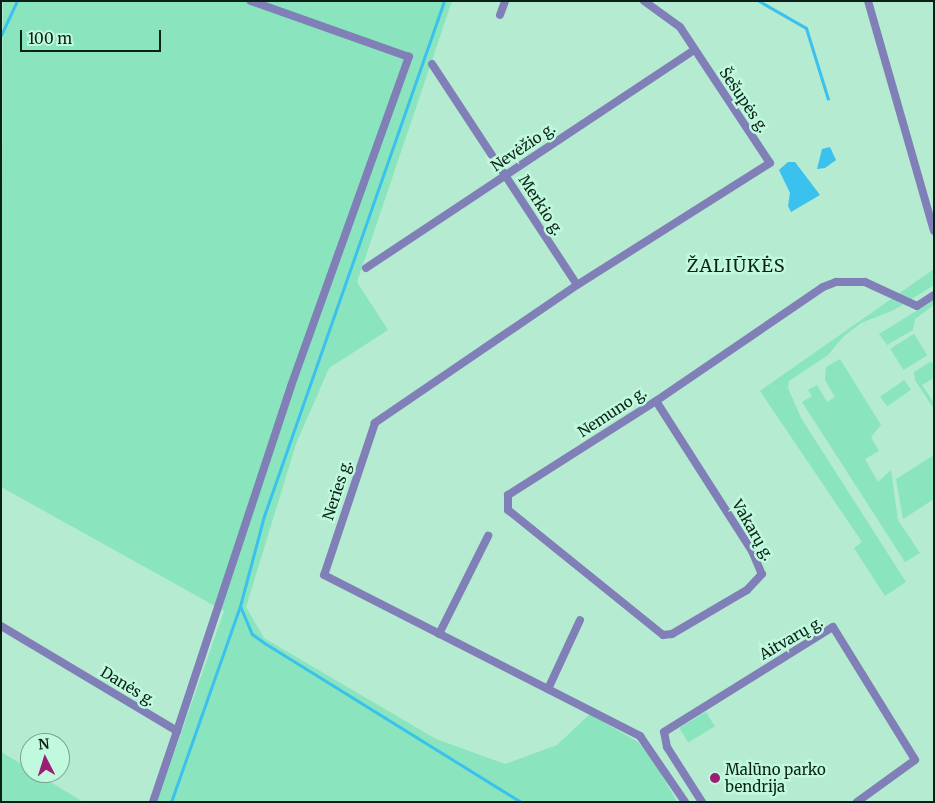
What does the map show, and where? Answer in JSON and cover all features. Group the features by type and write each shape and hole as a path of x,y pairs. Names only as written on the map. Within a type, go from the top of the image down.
{"street":[{"path":"153,802 291,386 409,58 251,1"},
{"path":"500,15 505,1"},
{"name":"Šešupės g.","path":"644,1 680,27 770,163 707,204"},
{"path":"868,1 934,232"},
{"name":"Nevėžio g.","path":"366,268 694,50"},
{"name":"Merkio g.","path":"432,64 577,285"},
{"name":"Neries g.","path":"685,802 640,736 324,575 374,423 577,285 680,223 707,204"},
{"name":"Nemuno g.","path":"663,635 508,510 508,495 656,401 822,287 836,282 865,282 917,306 934,295"},
{"name":"Vakarų g.","path":"656,401 752,551 762,574 747,590 672,634 663,635"},
{"path":"439,634 488,536"},
{"path":"548,689 580,620"},
{"name":"Danės g.","path":"1,626 177,731"},
{"name":"Aitvarų g.","path":"702,802 667,747 664,732 833,627 915,760 857,802"}],"green space":[{"path":"3,1 452,1 357,282 388,330 329,368 296,444 246,607 264,638 436,739 505,764 557,745 590,714 638,742 654,761 677,802 157,802 224,611 1,487"},
{"path":"934,269 934,285 894,310 861,323 844,336 828,355 789,381 788,388 801,418 906,582 885,596 854,548 862,542 760,391"},
{"path":"934,300 934,305 915,319 913,330 887,345 879,334"},
{"path":"914,334 927,355 904,370 890,349"},
{"path":"840,359 881,425 871,437 879,451 865,459 878,482 891,470 898,520 920,553 905,562 802,402 812,396 808,390 817,385 827,402 835,397 825,380 826,367"},
{"path":"930,362 934,363 934,378 922,385 934,403 934,409 915,380 914,372"},
{"path":"904,380 911,390 887,406 880,397"},
{"path":"934,455 934,499 903,519 896,479"},
{"path":"706,712 715,727 688,743 679,728"},
{"path":"1,752 20,763 20,783 52,783 83,802 1,802"}],"water":[{"path":"830,147 836,160 825,168 817,169 822,149"},
{"path":"788,162 795,162 820,195 791,212 788,206 790,193 779,170"}],"waterway":[{"path":"1,35 17,1"},
{"path":"171,802 240,606 264,516 444,1"},
{"path":"759,1 806,28 828,99"},
{"path":"240,606 252,634 266,644 521,802"}],"place":[{"name":"Malūno parko bendrija","path":"715,778"}],"district":[{"name":"ŽALIŪKĖS","path":"736,266"}]}
